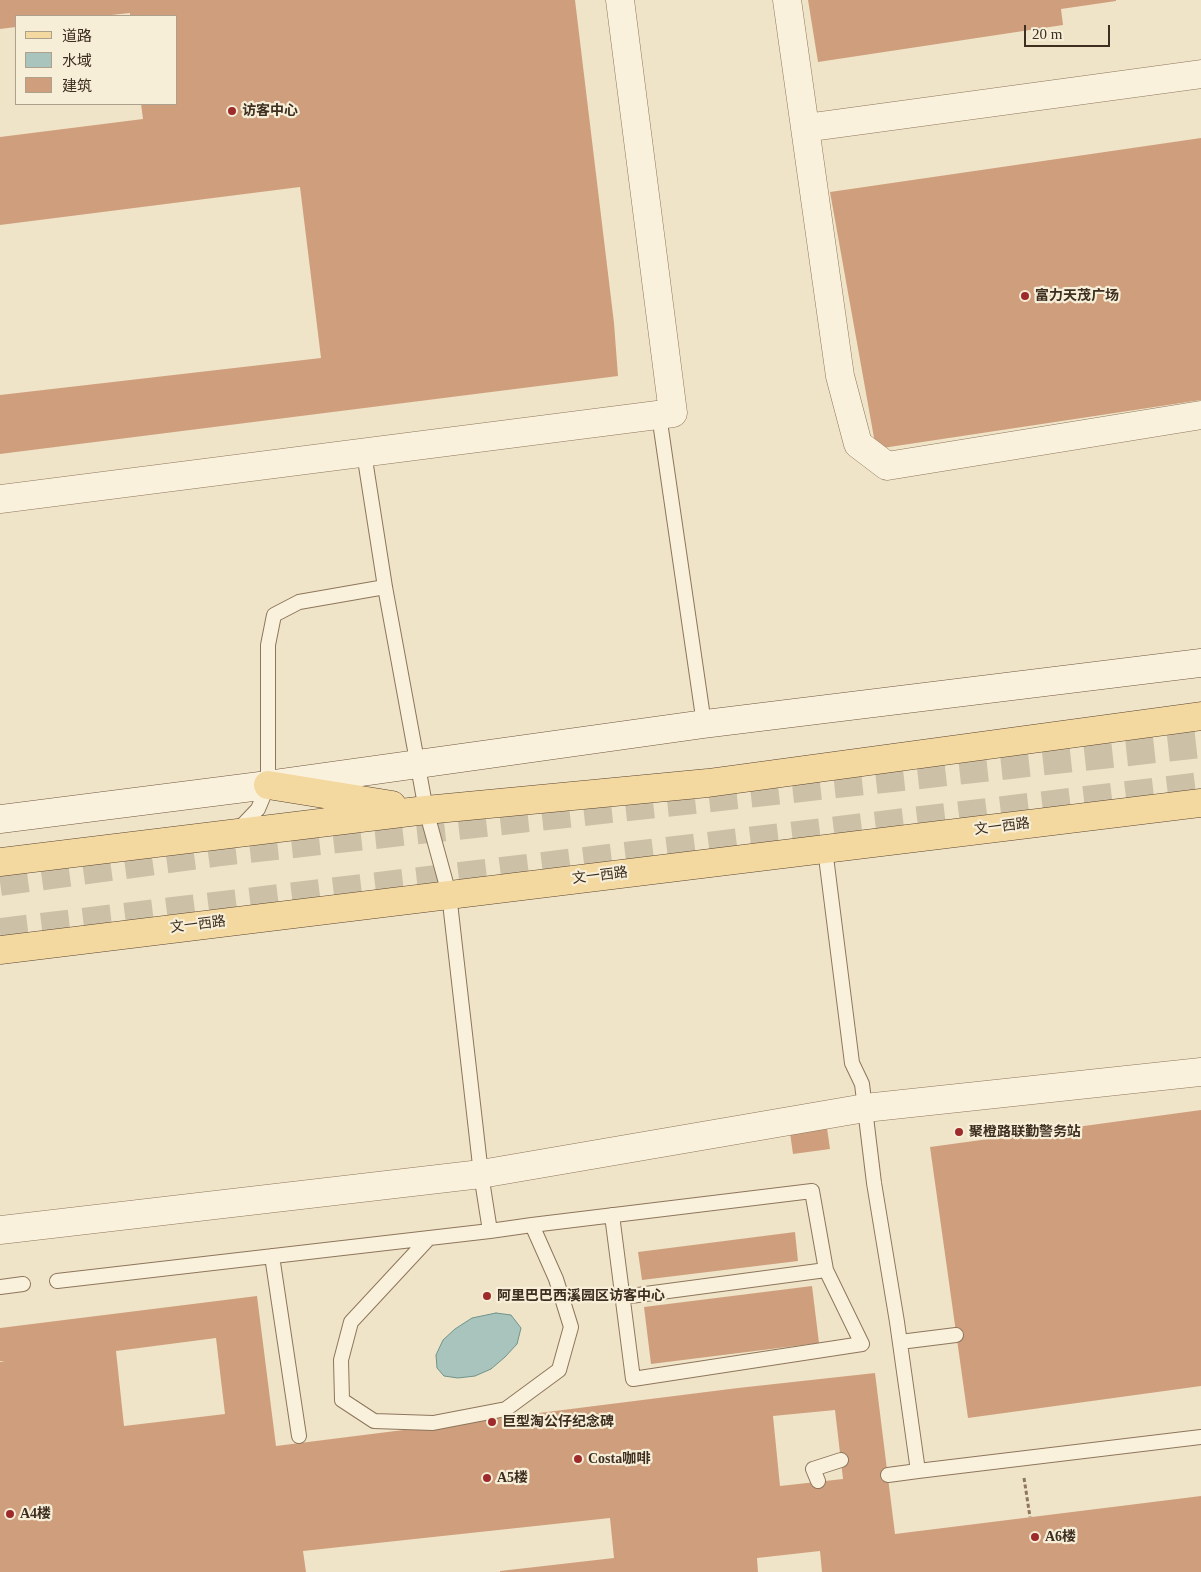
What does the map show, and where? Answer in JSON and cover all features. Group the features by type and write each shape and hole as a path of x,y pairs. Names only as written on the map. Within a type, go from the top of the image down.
{"main road":[{"path":"0,862 426,810 708,783 1201,716"},
{"path":"268,785 426,810"},
{"name":"文一西路","path":"0,950 1201,803"}],"street":[{"path":"0,499 673,413 620,0"},
{"path":"787,0 840,376 858,444 887,466 1201,415"},
{"path":"805,128 1201,74"},
{"path":"0,819 268,785 704,724 1201,663"},
{"path":"0,1230 481,1174 865,1108 1201,1072"}],"lane":[{"path":"659,415 704,724"},
{"path":"364,453 384,587 417,764 426,810 449,894 481,1174 490,1231"},
{"path":"236,832 258,809 268,785 268,645 274,614 299,602 384,587"},
{"path":"825,849 852,1063 862,1084 874,1183 900,1342 918,1471"},
{"path":"57,1281 490,1231 812,1191 826,1270 862,1344 634,1379 612,1216"},
{"path":"429,1238 351,1322 341,1360 342,1400 374,1421 433,1423 506,1409 559,1370 571,1327 556,1278 532,1225"},
{"path":"272,1256 299,1436"},
{"path":"623,1297 826,1270"},
{"path":"0,1287 23,1284"},
{"path":"900,1342 956,1334"},
{"path":"888,1475 1201,1437"},
{"path":"818,1482 814,1469 841,1460"}],"path":[{"path":"1021,1459 1030,1517"}],"water":[{"path":"496,1313 511,1315 521,1328 517,1344 491,1369 475,1376 458,1378 444,1376 437,1368 436,1355 443,1340 455,1329 472,1318"}],"building":[{"path":"0,0 575,0 614,323 618,376 0,454 0,395 321,358 300,187 0,225 0,137 143,119 141,105 178,105 178,15 130,15 130,13 111,15 15,15 15,27 0,29"},
{"path":"808,0 1116,1 1061,9 1063,25 818,62"},
{"name":"富力天茂广场","path":"1201,138 1201,400 876,449 830,192"},
{"path":"1201,1110 1201,1386 968,1418 930,1147"},
{"path":"827,1128 830,1149 793,1154 790,1133"},
{"path":"795,1232 798,1261 642,1280 638,1252"},
{"path":"812,1286 819,1343 651,1364 644,1307"},
{"path":"257,1296 276,1446 738,1388 875,1373 895,1534 1201,1496 1201,1572 822,1572 820,1551 757,1558 758,1572 500,1572 614,1558 610,1518 303,1551 306,1572 0,1572 0,1362 5,1361 0,1361 0,1328","holes":["216,1338 225,1414 124,1426 116,1351","835,1410 843,1479 780,1486 773,1416"]}],"tunnel":[{"path":"0,882 221,852 1201,744"},
{"path":"0,932 1201,786"}],"place":[{"name":"访客中心","path":"232,111"},
{"name":"富力天茂广场","path":"1025,296"},
{"name":"聚橙路联勤警务站","path":"959,1132"},
{"name":"阿里巴巴西溪园区访客中心","path":"487,1296"},
{"name":"巨型淘公仔纪念碑","path":"492,1422"},
{"name":"Costa咖啡","path":"578,1459"},
{"name":"A5楼","path":"487,1478"},
{"name":"A4楼","path":"10,1514"},
{"name":"A6楼","path":"1035,1537"}]}
